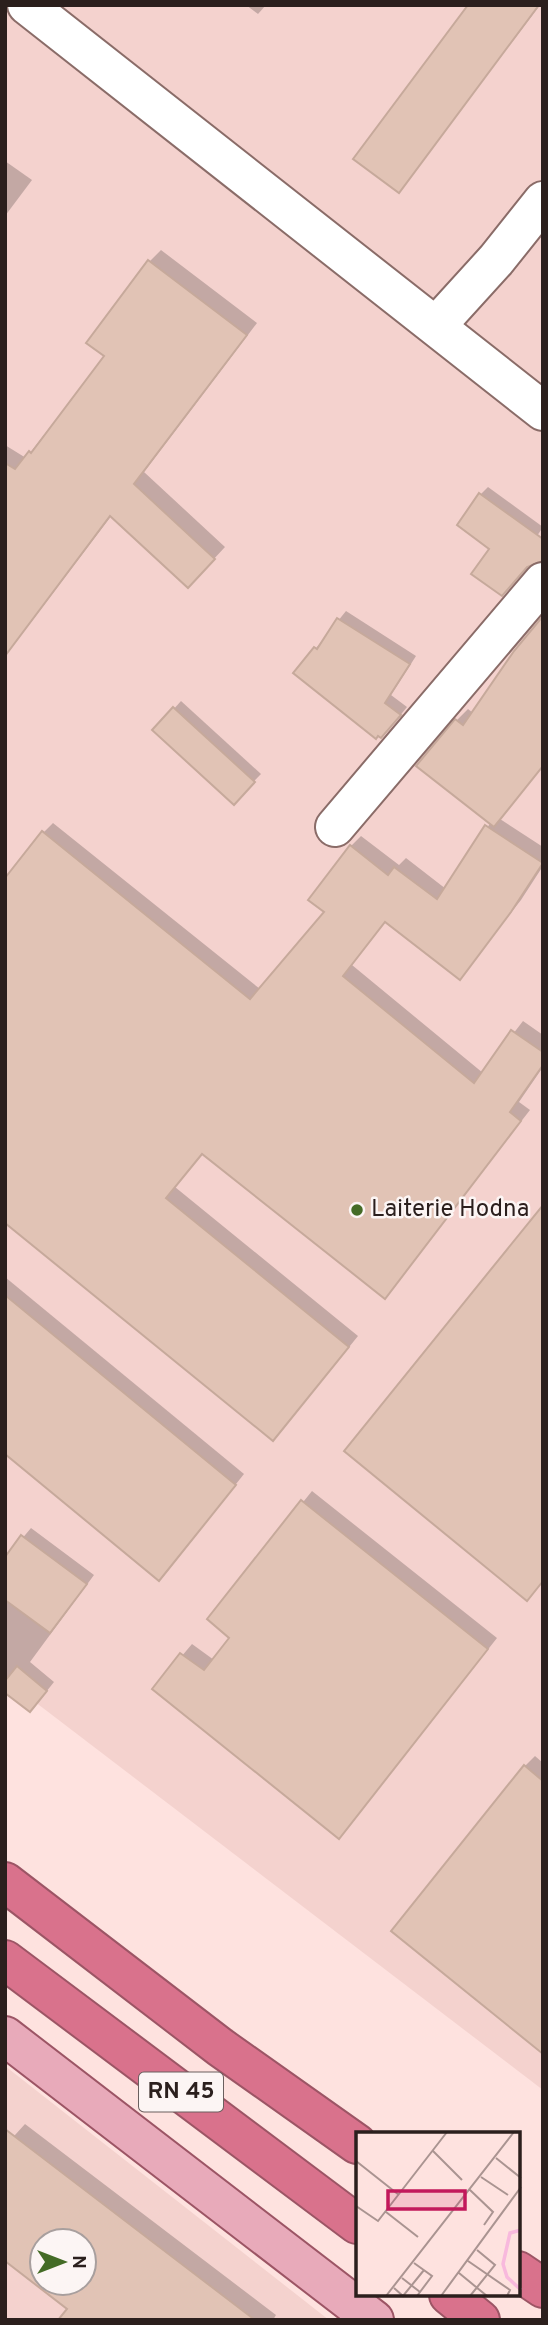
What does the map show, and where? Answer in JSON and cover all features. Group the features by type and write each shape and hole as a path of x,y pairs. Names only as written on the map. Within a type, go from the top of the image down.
{"highway":[{"name":"RN 45","path":"5,1882 220,2047 356,2143"},
{"name":"RN 45","path":"5,1959 356,2223"},
{"path":"520,2272 543,2288"},
{"path":"451,2297 480,2320"}],"main road":[{"path":"5,2036 374,2320"}],"street":[{"path":"27,5 543,411"},
{"path":"436,326 496,260 543,201"},
{"path":"335,827 543,582"}],"shaded area":[{"path":"5,5 543,5 543,2090 5,1679"},
{"path":"5,2066 329,2320 5,2320"}],"building":[{"path":"468,5 539,5 399,193 353,159"},
{"path":"148,260 247,335 134,484 215,559 188,588 110,516 5,656 5,463 15,469 29,451 31,453 104,356 86,343"},
{"path":"479,493 543,539 543,561 527,567 502,596 471,574 489,549 457,525"},
{"path":"543,616 543,766 494,827 416,766 455,719 463,725 514,651"},
{"path":"337,618 410,664 385,703 401,715 381,738 378,736 376,739 293,673 314,647 317,649"},
{"path":"173,707 255,782 234,805 152,730"},
{"name":"Laiterie Hodna","path":"485,825 543,863 511,912 460,980 385,922 343,976 474,1083 511,1030 543,1052 543,1065 510,1112 521,1121 385,1299 202,1154 166,1198 349,1347 273,1441 5,1223 5,878 42,831 250,999 324,912 308,900 350,845 388,875 394,867 437,899"},
{"path":"543,1205 543,1581 527,1601 344,1451"},
{"path":"5,1295 236,1485 159,1581 5,1454"},
{"path":"301,1500 488,1649 339,1839 152,1689 180,1653 204,1670 229,1638 207,1619"},
{"path":"21,1535 87,1584 50,1633 5,1600 5,1557"},
{"path":"17,1666 47,1691 30,1712 5,1693 5,1681"},
{"path":"524,1765 543,1781 543,2054 391,1931"},
{"path":"5,2129 255,2320 58,2320 67,2309 52,2297 98,2297 98,2227 28,2227 28,2279 5,2261"}],"place":[{"name":"Laiterie Hodna","path":"357,1210"}]}
